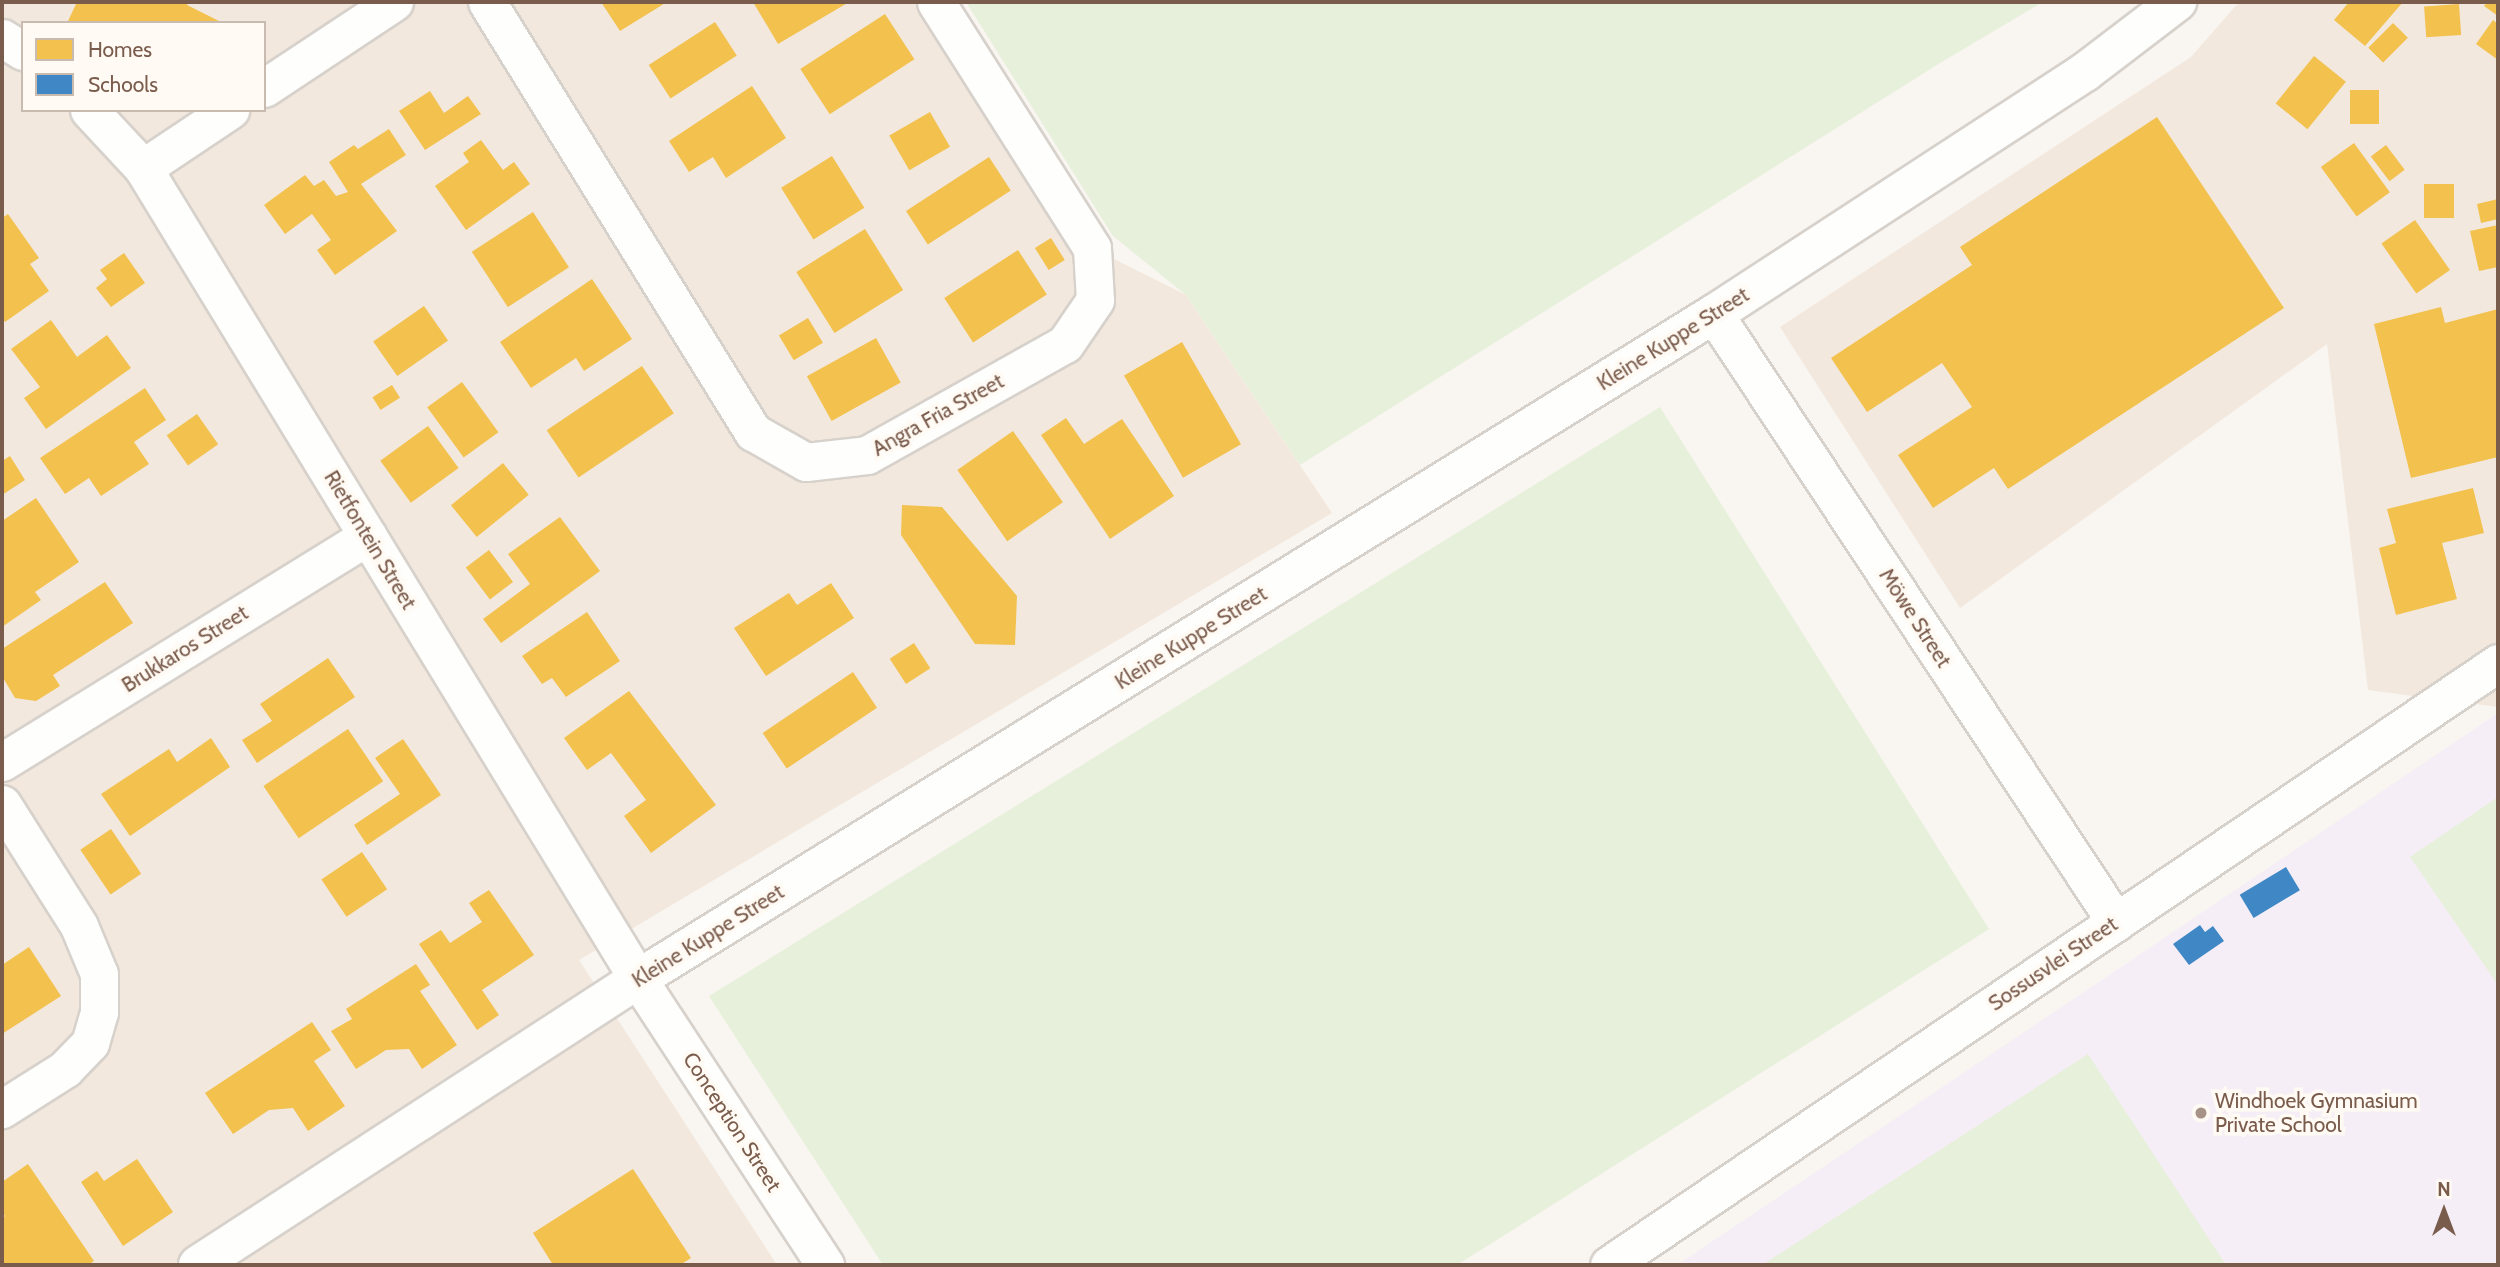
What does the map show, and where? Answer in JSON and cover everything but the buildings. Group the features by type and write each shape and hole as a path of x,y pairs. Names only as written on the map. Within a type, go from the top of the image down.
{"street":[{"path":"266,87 394,2"},
{"name":"Angra Fria Street","path":"487,2 753,432 806,462 867,455 878,449 1065,344 1095,300 1092,248 936,2"},
{"name":"Kleine Kuppe Street","path":"198,1265 638,979 1714,314 2085,72 2177,2"},
{"path":"2,38 21,50"},
{"name":"Rietfontein Street","path":"91,112 143,168 638,979"},
{"path":"143,168 227,112"},
{"name":"Möwe Street","path":"1714,314 2116,922"},
{"name":"Brukkaros Street","path":"2,762 368,536"},
{"name":"Sossusvlei Street","path":"1609,1265 2498,663"},
{"path":"2,804 79,926 99,974 99,1012 90,1043 65,1069 2,1109"},
{"name":"Conception Street","path":"638,979 825,1265"}],"shaded area":[{"path":"2,2 936,2 1092,248 1186,295 1332,513 579,960 777,1265 2,1265"},
{"path":"2239,2 2498,2 2498,707 2368,690 2327,344 1960,608 1780,327 2191,57"},
{"name":"Windhoek Gymnasium Private School","path":"2498,713 2498,1265 1677,1265 2130,961"}],"green space":[{"path":"966,2 2043,2 1940,63 1300,465 1186,295 1113,236"},
{"path":"1660,407 1989,929 1457,1265 883,1265 709,996"},
{"path":"2498,797 2498,985 2410,857"},
{"path":"2088,1054 2226,1265 1762,1265"}],"place":[{"name":"Windhoek Gymnasium Private School","path":"2201,1113"}]}
